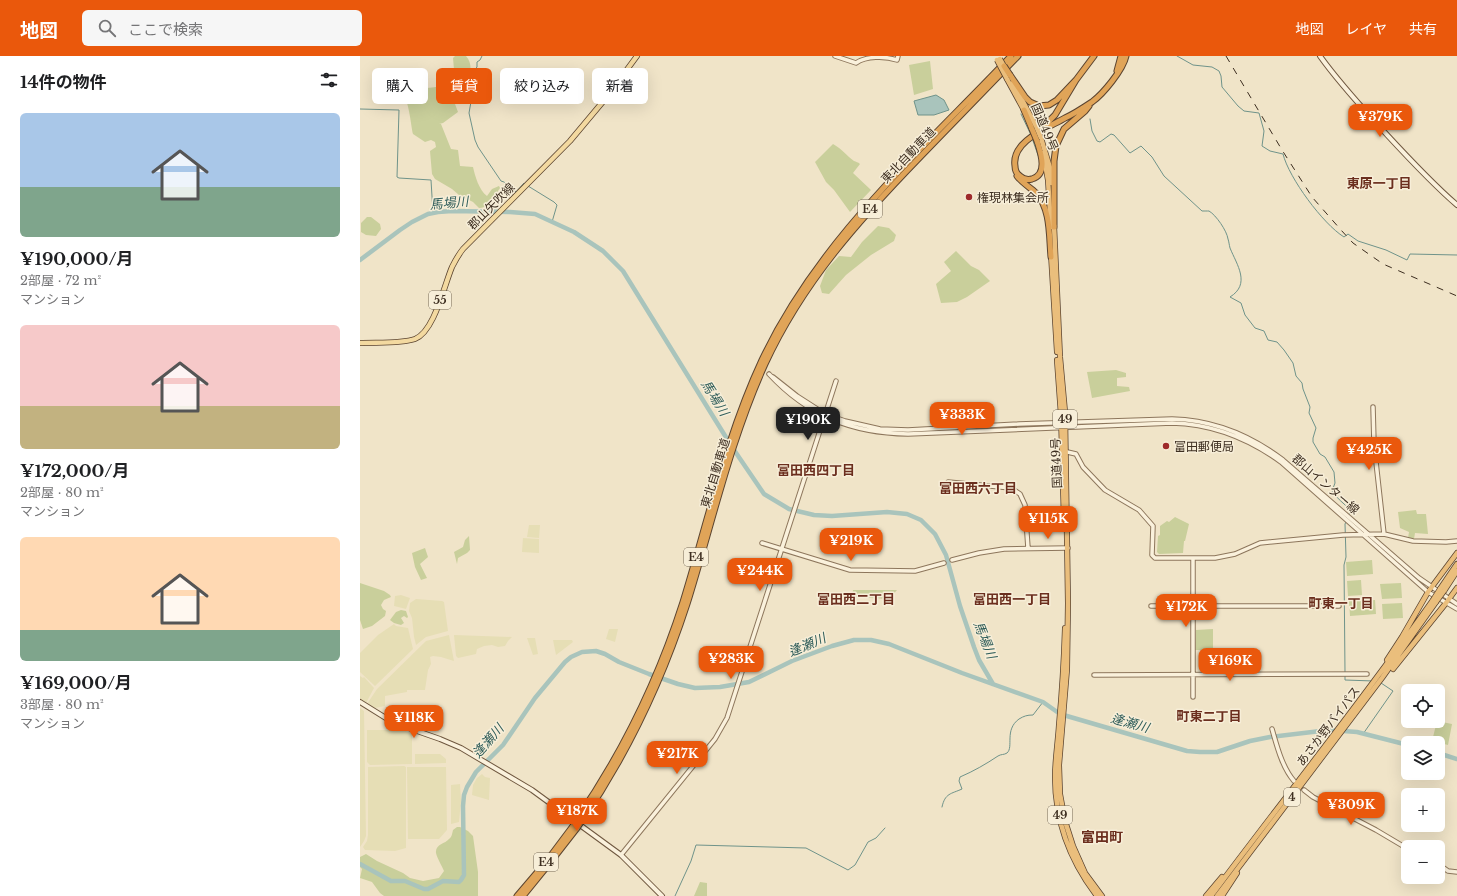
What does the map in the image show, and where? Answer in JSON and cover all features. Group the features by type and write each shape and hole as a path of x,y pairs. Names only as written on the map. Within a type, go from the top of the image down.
{"highway":[{"path":"972,97 1006,56"},
{"name":"東北自動車道","path":"522,896 550,864 579,821 620,750 654,685 663,665 734,438 763,363 791,306 830,249 881,191 1012,56"},
{"name":"東北自動車道","path":"763,363 802,297 834,252 868,211 1018,56"},
{"path":"1000,74 1023,56"},
{"path":"1052,257 1047,214 1044,205 1035,192 1016,175 1013,169 1012,156 1021,142 1049,122 1055,115 1076,80 1094,56"},
{"path":"1115,76 1121,56"},
{"path":"1024,110 1034,128 1039,139 1042,167 1039,174 1034,178 1026,179 1019,176 1015,166 1016,153 1032,137 1074,114 1100,96 1123,66 1126,56"},
{"name":"国道49号","path":"998,58 1004,66"},
{"name":"国道49号","path":"998,58 1034,128"},
{"path":"1004,66 1009,77 1025,97 1035,105 1044,106 1053,103 1076,80"},
{"name":"国道49号","path":"1009,77 1024,110"},
{"path":"1054,227 1054,161 1056,146 1064,129 1085,111 1092,102"},
{"name":"国道49号","path":"1039,139 1048,180 1063,426"},
{"name":"国道49号","path":"1039,139 1047,158 1052,179 1064,451 1066,548 1065,646 1063,701 1055,778 1056,793 1064,835 1081,874 1097,896"},
{"path":"1377,679 1429,590 1457,553"},
{"name":"あさか野バイパス","path":"1345,723 1382,678 1435,601 1457,564"},
{"name":"あさか野バイパス","path":"1442,590 1457,571"},
{"path":"1382,678 1390,673 1457,588"},
{"name":"あさか野バイパス","path":"1217,896 1435,601"},
{"name":"国道49号","path":"1061,726 1059,779 1065,821 1085,873 1102,896"},
{"name":"あさか野バイパス","path":"1212,896 1255,837 1335,738"},
{"name":"東北自動車道","path":"517,896 575,827"},
{"path":"1206,896 1255,837"},
{"path":"1222,896 1247,856"}],"main road":[{"name":"郡山矢吹線","path":"360,343 410,340 421,337 424,334 431,324 452,266 461,252 496,214 584,125 637,56"},
{"path":"1320,56 1327,67 1405,154 1457,205"},
{"path":"360,702 388,720 461,748 494,766 532,790 621,855 662,896"}],"street":[{"path":"835,56 856,63 871,57 883,57 898,60 898,56"},
{"path":"825,415 797,396 769,374 795,398 825,415 848,426 866,431 894,434 1063,426 1184,423 1207,427 1234,435 1263,449 1281,462 1429,590 1448,601 1457,609"},
{"path":"621,855 715,739 727,718 836,381"},
{"path":"1373,407 1374,444 1384,534"},
{"name":"郡山インター線","path":"1063,426 1184,420 1209,424 1235,432 1261,444 1287,463 1369,534 1429,590"},
{"path":"1064,451 1076,454 1083,467 1105,490 1139,510 1153,526 1152,555 1154,558 1215,558 1235,554 1262,542 1364,534 1384,534 1413,541 1457,541"},
{"path":"948,482 1006,486 1016,490 1023,498 1025,505 1028,548"},
{"path":"762,543 850,570 915,571 944,563"},
{"path":"952,560 989,551 1028,548 1066,548"},
{"path":"1193,559 1193,697"},
{"path":"1448,601 1457,604"},
{"path":"1151,606 1339,606"},
{"path":"1094,675 1367,674"},
{"path":"1272,729 1286,768 1294,781"},
{"path":"1304,790 1313,797 1401,845"},
{"path":"1445,869 1448,871 1457,872"}],"shaded area":[{"path":"529,525 540,525 539,538 527,537"},
{"path":"523,538 539,539 539,553 522,552"},
{"path":"401,595 410,598 406,609 394,606 395,596"},
{"path":"416,599 444,602 448,631 426,637 416,645 412,618 409,611 410,603"},
{"path":"394,624 396,626 408,628 413,649 375,686 360,672 360,653 378,635"},
{"path":"609,629 618,629 615,642 606,639"},
{"path":"449,635 454,661 441,657 430,657 431,664 428,670 425,690 407,690 407,692 385,696 385,706 375,708 367,704 377,689 426,641"},
{"path":"454,635 512,637 505,646 484,646 477,649 476,654 458,658 456,656"},
{"path":"527,638 535,638 538,654 533,655"},
{"path":"553,640 572,640 573,642 556,655"},
{"path":"360,676 363,678 364,677 374,688 366,703 360,699"},
{"path":"360,708 364,711 366,836 360,847"},
{"path":"367,730 403,730 412,733 412,764 370,765 367,762"},
{"path":"415,754 440,754 446,759 446,763 415,764"},
{"path":"368,767 406,767 406,848 395,851 365,850 363,847 367,841 368,835"},
{"path":"407,767 446,767 447,830 439,839 408,839"},
{"path":"482,774 485,777 490,778 489,800 472,795 473,785 477,778"},
{"path":"460,784 461,801 459,822 451,824 451,785"}],"green space":[{"path":"455,56 466,56 470,63 470,68 454,68 453,58"},
{"path":"930,61 933,89 914,95 909,65"},
{"path":"436,87 436,104 455,104 458,112 443,123 439,124 441,124 451,149 458,150 460,166 473,167 478,183 487,196 492,189 499,186 500,188 490,204 487,206 479,208 473,202 459,195 435,179 432,174 430,151 436,147 435,142 431,140 425,142 413,134 408,104 428,104 428,88"},
{"path":"833,144 860,164 853,173 871,190 850,212 834,190 826,182 815,162"},
{"path":"367,217 371,217 380,224 381,229 376,236 366,235 361,232 361,223"},
{"path":"878,226 889,228 896,235 894,241 871,255 846,275 829,294 822,293 820,286 826,270 839,256 851,257 862,242"},
{"path":"956,251 971,266 979,270 990,281 957,302 941,303 936,284 951,271 944,262"},
{"path":"1116,370 1126,373 1126,377 1117,378 1117,386 1129,387 1130,391 1092,398 1087,372"},
{"path":"1416,510 1417,514 1426,514 1428,534 1415,533 1414,539 1408,538 1409,532 1400,528 1398,512"},
{"path":"1175,517 1189,524 1184,541 1183,553 1159,554 1157,552 1160,526 1167,521 1169,522"},
{"path":"469,536 470,550 458,558 457,564 454,552 463,547 465,540"},
{"path":"425,548 428,557 420,564 427,578 421,580 415,567 412,553"},
{"path":"1372,560 1373,574 1347,576 1346,562"},
{"path":"1361,580 1362,595 1348,596 1347,581"},
{"path":"360,583 384,591 391,597 384,600 381,605 386,611 385,616 372,626 363,629 360,620"},
{"path":"1401,583 1402,598 1382,599 1380,584"},
{"path":"853,590 897,590 889,599 852,597"},
{"path":"1375,600 1376,614 1350,616 1349,601"},
{"path":"1402,603 1403,618 1383,619 1382,604"},
{"path":"401,610 406,611 408,617 407,618 404,616 401,618 404,623 401,625 390,620 396,612"},
{"path":"1213,629 1213,650 1195,650 1196,630"},
{"path":"1445,723 1452,724 1448,745 1445,744 1445,736 1433,736 1435,728 1445,728"},
{"path":"457,827 468,831 473,836 478,872 478,896 384,896 372,882 360,878 362,869 360,867 360,857 366,854 410,878 423,881 439,878 444,871 436,850 450,838 453,830"},
{"path":"700,882 707,883 707,896 694,896"}],"water":[{"path":"936,95 944,100 949,110 934,115 918,115 914,101"}],"waterway":[{"path":"482,56 477,62 477,67 471,74 475,79 469,113 475,140 478,147 501,181 516,192 524,183 525,184"},
{"path":"1177,56 1193,65 1212,67 1219,71 1222,87 1238,106 1244,111 1259,113 1264,131 1262,146 1270,151 1283,154 1286,164 1308,200 1326,222 1344,237 1348,234 1358,241 1386,250 1407,260 1410,254 1457,255"},
{"path":"360,109 399,110 397,177 431,180 433,213"},
{"path":"1021,114 1031,135"},
{"path":"1090,119 1092,131 1097,141 1100,142 1111,134 1114,135 1130,153 1141,146 1152,157 1164,176 1202,211 1209,211 1221,224 1226,232 1230,248 1239,268 1241,280 1240,286 1230,297 1241,303 1245,315 1255,328 1264,331 1268,340 1277,342 1293,363 1296,376 1302,383 1310,407 1309,413 1316,428 1313,442 1320,454 1325,457 1334,472 1335,483 1332,491 1350,510 1349,515"},
{"path":"1032,138 1039,158"},
{"path":"528,186 557,205 552,222"},
{"name":"馬場川","path":"360,260 412,222 428,214 452,211 535,214 574,232 603,251 623,271 732,447 764,494 789,509 814,515 832,516 887,512 907,514 921,520 935,534 946,555 960,606 979,660 993,684"},
{"path":"1345,672 1344,565 1346,557 1346,522"},
{"name":"逢瀬川","path":"360,864 391,881 405,881 424,889 428,889 443,881 459,882 464,875 463,806 464,795 467,787 476,772 503,745 535,698 565,662 571,657 582,652 596,651 619,662 678,684 695,688 720,687 749,682 792,661 832,646 854,640 871,640 889,644 962,673 1043,702 1060,714 1187,751 1217,752 1250,741 1270,737 1329,730 1357,732 1401,743"},
{"path":"1345,675 1345,680 1373,681"},
{"path":"1363,734 1393,691 1381,683"},
{"path":"942,807 947,796 962,789 959,781 960,777 999,755 1007,753 1010,747 1010,733 1014,723 1022,717 1033,715 1043,702"},
{"name":"逢瀬川","path":"1445,755 1457,759"},
{"path":"675,896 691,861 696,845 806,848 848,870 855,865 868,842 876,838 885,828"}],"railway":[{"path":"1226,56 1312,197 1353,243 1383,264 1457,296"}],"place":[{"name":"権現林集会所","path":"969,197"},
{"name":"富田郵便局","path":"1166,446"}],"district":[{"name":"東原一丁目","path":"1379,183"},
{"name":"富田西四丁目","path":"816,470"},
{"name":"富田西六丁目","path":"978,488"},
{"name":"富田西二丁目","path":"856,599"},
{"name":"富田西一丁目","path":"1012,599"},
{"name":"町東一丁目","path":"1341,603"},
{"name":"町東二丁目","path":"1209,716"},
{"name":"富田町","path":"1102,837"}]}
